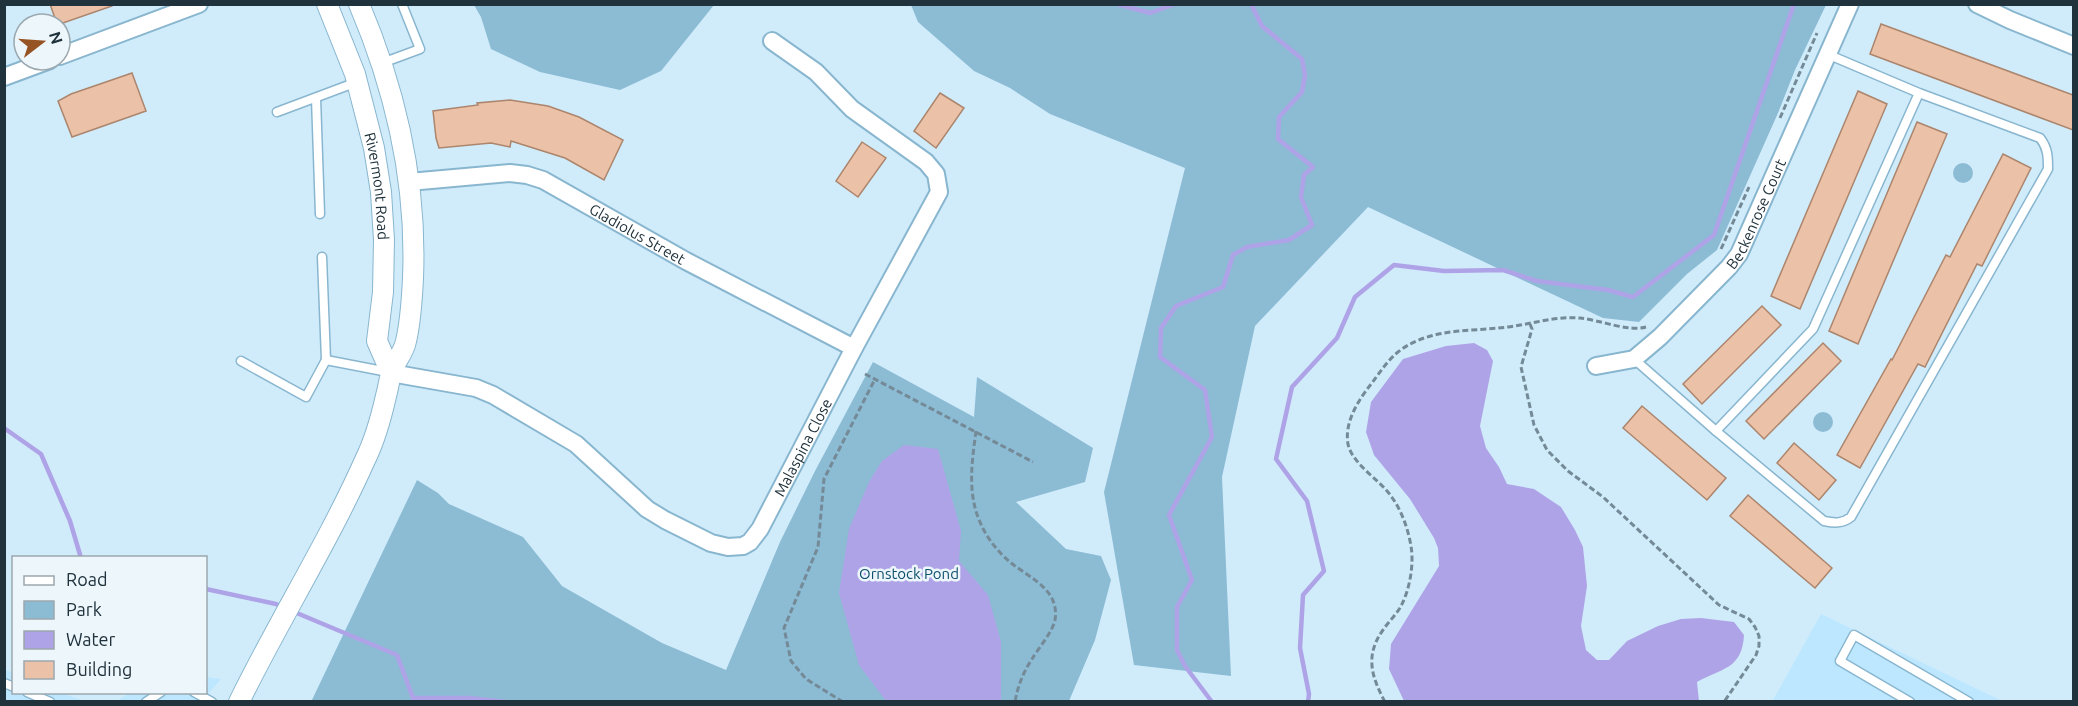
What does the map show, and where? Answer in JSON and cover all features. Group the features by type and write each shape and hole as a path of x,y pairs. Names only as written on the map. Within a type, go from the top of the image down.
{"street":[{"path":"72,52 199,4"},
{"name":"Rivermont Road","path":"327,4 357,82 374,148 381,192 384,267 377,341 391,373"},
{"name":"Rivermont Road","path":"239,702 352,489 372,444 391,373 406,343 413,262 409,182 403,138 382,63 359,4"},
{"name":"Beckenrose Court","path":"1634,359 1676,321 1740,254 1850,4"},
{"path":"1977,4 2013,12 2073,46"},
{"name":"Malaspina Close","path":"391,373 485,391 576,444 634,498 665,520 711,543 735,547 750,542 756,536 939,192 936,174 926,162 852,109 816,72 772,41"},
{"name":"Gladiolus Street","path":"409,182 510,173 543,180 706,272 854,348"},
{"path":"1596,366 1634,359"}],"lane":[{"path":"382,63 420,49 402,4"},
{"path":"1634,359 1824,521 1834,523 1851,517 2048,169 2048,155 2045,144 2040,138 1919,93 1827,54"},
{"path":"277,112 357,82"},
{"path":"1716,431 1813,329 1919,93"},
{"path":"316,98 320,214"},
{"path":"241,361 306,397 326,360 322,257"},
{"path":"326,360 391,373"},
{"path":"1910,702 1840,662 1854,635 1969,702"},
{"path":"30,694 50,702"},
{"path":"196,694 212,702"}],"path":[{"path":"1778,122 1818,33"},
{"path":"1721,249 1750,185"},
{"path":"1385,702 1373,677 1371,662 1374,646 1381,632 1402,605 1411,577 1412,549 1405,521 1391,496 1348,446 1349,419 1368,388 1399,351 1446,332 1530,324 1564,317 1636,330 1653,322"},
{"path":"1530,324 1532,329 1521,367 1534,425 1547,450 1568,471 1603,497 1719,605 1749,619 1755,627 1759,636 1756,655 1724,702"},
{"path":"865,374 1034,462"},
{"path":"843,702 806,679 790,661 784,628 818,547 824,479 875,379"},
{"path":"976,431 971,479 980,522 996,548 1010,562 1048,591 1054,604 1055,621 1019,682 1016,702"}],"shaded area":[{"path":"1821,614 2002,701 1772,702"},
{"path":"4,669 12,673 12,694 65,694 84,701 5,701"},
{"path":"207,677 221,679 202,701 115,702 128,694 207,694"}],"green space":[{"path":"474,5 714,5 661,71 620,90 540,72 491,49 481,17"},
{"path":"911,5 1826,5 1795,70 1717,250 1687,274 1639,322 1603,318 1368,207 1255,326 1222,477 1231,676 1134,665 1104,492 1185,168 1050,114 1010,88 974,71 918,22"},
{"path":"1963,163 1970,166 1973,173 1970,180 1963,183 1956,180 1953,173 1956,166"},
{"name":"Ornstock Pond","path":"873,362 974,417 977,377 1093,448 1085,482 1016,502 1066,549 1101,556 1111,580 1095,640 1069,701 311,702 417,480 438,493 449,504 523,537 562,586 662,643 726,670 780,542"},
{"path":"1823,412 1830,415 1833,422 1830,429 1823,432 1816,429 1813,422 1816,415"}],"water":[{"path":"1474,343 1487,350 1493,361 1480,426 1486,448 1507,484 1534,489 1561,507 1583,547 1587,586 1581,626 1586,650 1597,660 1609,660 1627,641 1658,626 1681,619 1701,618 1734,622 1744,635 1735,662 1697,682 1699,701 1404,701 1389,669 1391,644 1439,566 1438,548 1410,499 1374,455 1366,432 1371,402 1403,359 1446,346"},
{"path":"904,445 938,449 961,531 959,561 988,595 1001,642 1001,701 886,701 859,665 839,593 849,529 869,482 882,461"}],"building":[{"path":"50,4 112,4 112,6 72,20 72,12 53,12"},
{"path":"1881,24 2073,95 2073,130 1870,54"},
{"path":"132,73 146,111 72,137 58,101 71,94"},
{"path":"1858,91 1887,104 1800,309 1771,296"},
{"path":"940,93 964,108 936,148 914,131"},
{"path":"510,100 548,106 579,117 623,140 604,180 565,158 511,141 510,147 491,143 439,148 433,111"},
{"path":"1917,122 1947,134 1858,344 1829,331"},
{"path":"862,142 886,158 858,197 836,181"},
{"path":"2003,154 2031,168 1982,266 1977,264 1925,367 1918,364 1860,468 1837,455 1892,360 1946,255 1950,257"},
{"path":"1762,306 1781,325 1702,404 1683,384"},
{"path":"1823,343 1841,361 1764,439 1746,421"},
{"path":"1642,406 1726,478 1707,500 1623,428"},
{"path":"1794,443 1836,480 1819,500 1777,463"},
{"path":"1748,495 1832,568 1815,588 1730,516"}],"waterway":[{"path":"1117,4 1150,13 1175,4"},
{"path":"1212,702 1185,666 1177,650 1177,607 1192,580 1169,515 1212,437 1205,390 1160,357 1161,328 1176,306 1223,287 1233,255 1247,247 1289,240 1312,225 1301,197 1304,175 1313,167 1278,139 1279,117 1302,92 1305,75 1302,59 1262,26 1251,4"},
{"path":"1308,702 1309,694 1300,648 1303,595 1324,571 1307,501 1276,459 1292,387 1337,338 1355,297 1394,265 1444,271 1503,270 1537,281 1608,290 1633,297 1714,235 1794,4"},
{"path":"4,428 41,454 70,521 80,556"},
{"path":"207,589 276,604 284,608"},
{"path":"292,611 397,655 413,698 469,698 506,702"}]}
